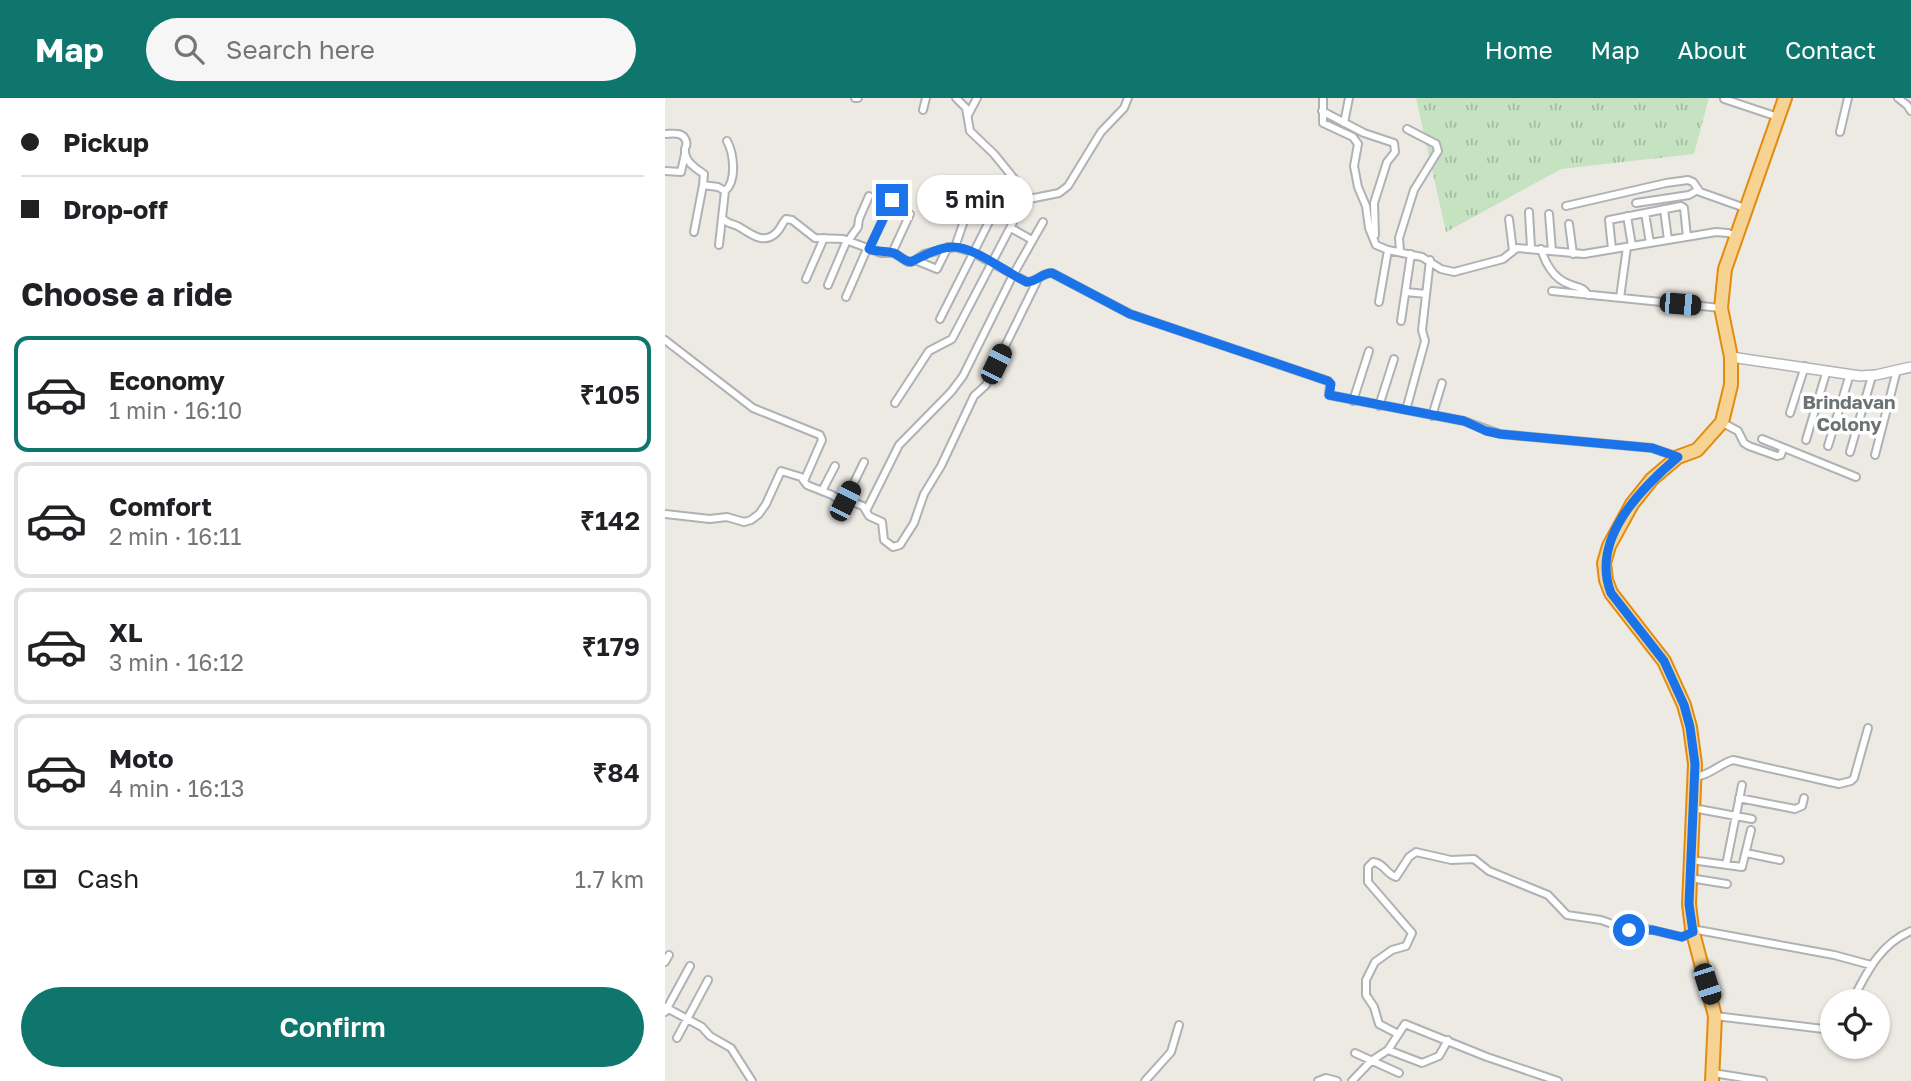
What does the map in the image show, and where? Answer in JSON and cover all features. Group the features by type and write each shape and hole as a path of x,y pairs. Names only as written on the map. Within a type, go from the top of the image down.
{"highway":[{"path":"1713,1077 1715,1016 1693,931 1689,904 1695,777 1693,745 1684,705 1664,661 1611,593 1604,564 1609,545 1632,504 1652,479 1678,457 1697,450 1722,422 1731,385 1731,357 1721,308 1725,269 1785,98"}],"street":[{"path":"923,110 926,98"},
{"path":"956,98 966,107 971,131 994,154 1030,199"},
{"path":"968,115 977,98"},
{"path":"895,403 929,351 952,339 1021,207 1030,199 1059,193 1068,186 1101,132 1124,108 1128,98"},
{"path":"1323,98 1323,122 1357,141 1354,166 1358,187 1366,206 1369,228 1378,246 1411,254 1430,261 1441,269 1454,272 1503,259 1517,248 1573,254 1723,232 1736,236"},
{"path":"1344,123 1349,98"},
{"path":"1840,132 1848,98"},
{"path":"1898,98 1911,111"},
{"path":"1724,99 1778,117"},
{"path":"1322,111 1364,133 1391,140 1395,147 1395,152 1387,162 1373,205 1374,240"},
{"path":"1400,251 1399,238 1414,190 1438,151 1436,144 1407,129"},
{"path":"665,134 683,136 686,141 681,172 665,171"},
{"path":"719,245 725,191 731,184 732,161 727,141"},
{"path":"685,154 694,168 704,174 694,232"},
{"path":"1566,206 1688,180 1693,182 1698,190 1746,209"},
{"path":"703,185 725,191"},
{"path":"1636,203 1689,195 1698,190"},
{"path":"828,285 848,241 858,227 869,196"},
{"path":"846,297 892,200"},
{"path":"940,319 997,204"},
{"path":"1612,249 1609,220 1681,206 1684,208 1687,237"},
{"path":"1664,209 1668,240"},
{"path":"722,218 727,224 761,239 775,233 786,219 792,220 813,236 848,241 937,269 951,247 967,212"},
{"path":"1529,212 1531,248"},
{"path":"1645,213 1650,243"},
{"path":"892,253 909,214"},
{"path":"1549,214 1552,251"},
{"path":"1620,298 1630,246 1627,216"},
{"path":"1509,219 1513,251"},
{"path":"866,511 899,445 963,376 1042,222"},
{"path":"1569,224 1573,254"},
{"path":"1011,228 1032,240"},
{"path":"806,279 824,238"},
{"path":"915,261 924,254 951,247 972,252 1027,282 1052,273 1130,314 1328,381 1331,384 1329,395 1464,421 1500,434 1652,448 1678,457"},
{"path":"1541,249 1544,259 1556,276 1567,284 1583,288 1588,295"},
{"path":"1379,302 1388,250"},
{"path":"1401,321 1411,254"},
{"path":"1406,411 1425,341 1422,330 1430,261"},
{"path":"665,514 710,519 727,517 747,521 759,514 767,504 781,471 793,474 807,485 841,501 863,506 870,517 882,522 884,540 893,547 900,545 914,523 924,494 941,466 974,396 986,386 1038,278"},
{"path":"1552,291 1721,308"},
{"path":"1406,292 1426,294"},
{"path":"665,340 753,408 820,435 822,440 804,481"},
{"path":"1353,401 1369,351"},
{"path":"1731,357 1872,376 1911,367"},
{"path":"1379,406 1394,359"},
{"path":"1790,412 1805,366"},
{"path":"1805,440 1827,370"},
{"path":"1875,455 1897,370"},
{"path":"1828,446 1850,374"},
{"path":"1850,452 1872,376"},
{"path":"1431,416 1442,383"},
{"path":"1722,422 1738,431 1744,443 1749,446 1778,457 1783,448"},
{"path":"1762,439 1856,477"},
{"path":"845,501 864,462"},
{"path":"822,491 835,466"},
{"path":"1695,777 1709,774 1733,760 1827,782 1845,783 1854,778 1868,728"},
{"path":"1726,865 1742,785"},
{"path":"1739,798 1795,809 1802,806 1804,798"},
{"path":"1693,808 1752,819"},
{"path":"1691,859 1742,867 1751,830"},
{"path":"1398,1034 1380,1024 1365,987 1373,964 1392,950 1406,946 1412,932 1368,882 1368,867 1373,862 1382,864 1396,877 1409,857 1416,852 1451,860 1474,859 1489,871 1548,895 1567,915 1601,920 1629,930 1653,930 1682,937 1693,931 1834,955 1871,965"},
{"path":"1746,853 1780,860"},
{"path":"1690,878 1727,884"},
{"path":"1858,989 1871,965 1884,949 1911,931"},
{"path":"665,962 669,955"},
{"path":"690,966 666,1009 702,1027 710,1037 730,1048 752,1081"},
{"path":"677,1038 708,980"},
{"path":"1715,1016 1820,1029"},
{"path":"1352,1081 1371,1061 1388,1050 1405,1024 1487,1057 1558,1081"},
{"path":"1145,1081 1171,1052 1179,1025"},
{"path":"1388,1050 1422,1063 1439,1056 1448,1040"},
{"path":"1355,1053 1399,1073"},
{"path":"1713,1077 1763,1081"},
{"path":"1318,1081 1326,1078 1337,1081"}],"green space":[{"path":"1416,98 1709,98 1694,154 1561,169 1446,232"}],"district":[{"name":"Brindavan Colony","path":"1849,413"}],"route":[{"path":"892,200 869,249 885,254 894,253 911,262 924,254 955,247 972,252 1027,282 1052,273 1130,314 1328,381 1331,384 1329,395 1442,419 1464,421 1500,434 1652,448 1678,457 1652,479 1632,504 1609,545 1604,564 1611,593 1664,661 1684,705 1690,727 1695,764 1689,904 1693,932 1682,937 1647,929 1629,930"}]}
